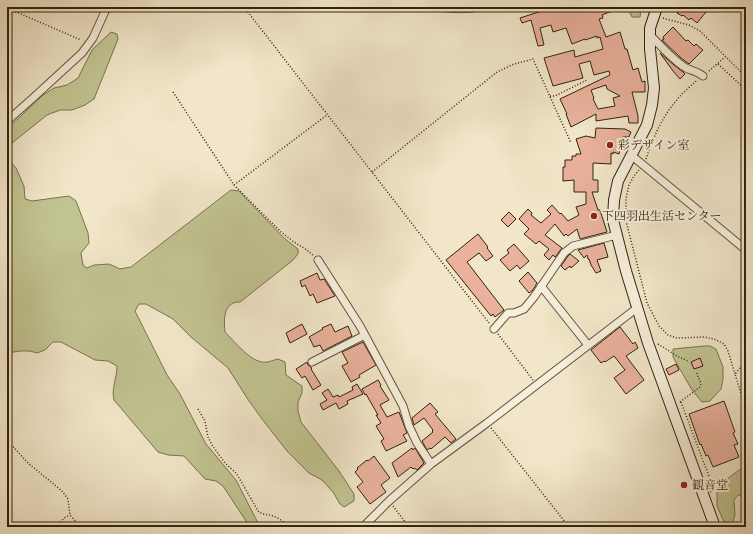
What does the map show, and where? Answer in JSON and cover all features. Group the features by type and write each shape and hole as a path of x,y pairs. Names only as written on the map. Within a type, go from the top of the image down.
{"street":[{"path":"7,121 82,53 93,38 107,7"},
{"path":"656,8 650,28 650,49 654,88 652,105 647,125 618,181 614,200 613,220 626,271 646,337 715,527"},
{"path":"650,35 680,64 686,68 698,72 703,76"},
{"path":"631,155 746,249"},
{"path":"494,329 508,313 514,313 524,309 564,253 573,246 617,235"},
{"path":"318,260 366,335 403,406 409,426 417,443 431,464"},
{"path":"541,286 588,345"},
{"path":"363,527 389,501 431,464 487,424 637,308"},
{"path":"312,362 366,335"}],"path":[{"path":"244,7 537,385"},
{"path":"7,8 89,44"},
{"path":"656,8 666,19 689,25 700,31 746,77"},
{"path":"725,57 676,100 663,119 652,141 644,165 634,176 629,185 626,199 626,222 647,304 659,326 668,335 677,338 704,337 714,339 724,344 728,351 746,410"},
{"path":"372,172 497,72 514,64 533,58 571,143"},
{"path":"718,64 746,90"},
{"path":"550,96 555,96 587,80"},
{"path":"174,92 234,185 281,232 307,250 318,260"},
{"path":"234,185 327,114"},
{"path":"746,207 746,249"},
{"path":"646,337 677,356 688,360"},
{"path":"735,374 746,361"},
{"path":"672,409 700,387 701,384 696,371"},
{"path":"681,402 713,487 713,490 703,494"},
{"path":"198,409 205,421 208,437 212,445 225,464 236,473 258,511 262,514 277,517 289,527"},
{"path":"487,424 569,527"},
{"path":"7,440 28,464 62,491 68,499 70,515 81,527"},
{"path":"389,501 409,527"},
{"path":"57,527 64,518 70,515"}],"green space":[{"path":"415,7 488,7 479,11 459,13"},
{"path":"627,7 639,7 641,9 640,17 632,17"},
{"path":"111,32 117,34 118,39 94,99 85,105 72,110 60,110 47,115 7,147 7,129 43,95 54,88 67,85 78,78 92,50"},
{"path":"7,157 16,168 24,186 25,199 32,201 69,196 76,201 88,233 89,243 81,253 83,265 87,268 94,265 109,264 120,269 131,267 231,190 239,191 284,238 298,249 298,254 292,261 240,302 233,303 227,308 224,324 225,332 242,350 257,361 266,362 278,359 285,362 286,375 302,386 302,393 298,402 298,411 301,422 339,471 354,494 354,501 344,507 340,504 333,492 322,480 309,473 287,451 249,401 228,368 191,337 173,319 146,304 139,304 135,311 167,375 180,394 206,444 236,480 257,521 263,527 250,527 223,486 216,481 205,479 184,456 168,455 158,452 114,400 113,392 117,366 108,361 95,360 61,342 53,342 45,350 37,353 20,351 7,353"},
{"path":"710,346 716,349 723,367 723,379 721,389 710,401 702,402 692,390 673,357 673,349"},
{"path":"746,465 746,496 738,495 734,500 735,515 733,522 729,525 724,522 717,506 717,491 723,482"}],"building":[{"path":"544,7 622,7 602,15 603,18 599,19 606,37 620,32 633,70 638,68 642,82 645,81 645,92 632,92 638,116 638,123 629,123 628,116 596,121 596,114 571,127 560,99 610,75 609,71 594,75 590,61 579,64 583,78 553,86 544,58 574,50 575,57 603,49 600,37 597,38 597,36 585,39 572,44 566,28 553,32 551,25 540,28 544,45 538,46 531,20 522,23 520,18 545,10","holes":["606,85 607,89 620,96 613,98 615,106 598,109 593,99 591,90"]},
{"path":"682,7 710,7 697,23 691,18 689,20 683,15 682,16 677,13"},
{"path":"673,27 686,41 688,40 694,46 696,44 703,50 689,64 662,40"},
{"path":"660,53 685,74 680,79 673,71"},
{"path":"596,128 625,129 631,132 629,137 623,137 619,154 613,152 613,154 611,153 611,164 593,163 593,180 598,180 598,192 592,192 607,232 580,239 577,229 568,236 566,234 564,236 555,224 545,235 562,248 555,257 553,255 549,260 544,255 549,249 539,241 536,244 524,234 529,229 519,219 528,209 532,213 531,215 541,223 551,214 547,210 552,205 568,221 579,215 576,207 586,204 586,192 574,192 574,180 563,181 563,167 565,167 565,160 572,160 572,156 581,154 576,139 586,136 595,138"},
{"path":"509,212 516,219 508,227 501,220"},
{"path":"478,234 493,256 486,261 479,253 467,262 504,310 495,317 493,314 491,316 446,260"},
{"path":"604,243 608,257 597,260 601,271 596,273 587,255 584,258 578,250"},
{"path":"514,244 529,261 520,269 517,265 510,271 500,260 509,253 507,250"},
{"path":"570,254 579,261 571,268 570,266 565,270 561,266"},
{"path":"528,272 537,283 533,290 529,293 519,281"},
{"path":"317,273 320,280 324,279 335,296 317,303 313,294 310,296 305,285 302,287 300,281"},
{"path":"302,324 307,334 290,343 286,333"},
{"path":"331,324 335,332 348,326 352,336 323,351 320,345 314,347 309,337"},
{"path":"620,327 633,344 635,342 638,348 626,356 644,380 626,394 614,378 625,370 614,356 601,363 591,350"},
{"path":"363,342 376,365 359,375 360,377 351,382 342,366 348,363 342,352"},
{"path":"700,358 703,366 694,369 691,362"},
{"path":"307,362 321,385 313,390 305,376 302,378 296,369"},
{"path":"676,364 679,370 669,375 666,369"},
{"path":"378,380 389,400 380,405 387,417 399,412 407,433 403,435 407,441 386,451 381,441 384,439 376,426 381,423 376,415 378,415 362,389"},
{"path":"357,384 363,394 347,401 348,404 339,409 336,403 323,410 320,404 327,400 322,393 328,389 333,397 338,395 339,397 353,390 352,387"},
{"path":"724,401 735,432 733,433 738,444 734,445 739,457 713,467 708,455 706,456 701,444 700,445 689,414"},
{"path":"430,403 438,412 435,414 456,439 451,443 445,437 431,449 430,448 427,450 422,441 433,432 433,430 424,418 414,425 412,418"},
{"path":"412,448 413,450 415,448 424,463 417,470 411,467 398,477 392,463"},
{"path":"374,456 390,478 381,485 386,492 370,504 357,487 363,482 355,472 358,469 357,468"}],"place":[{"name":"彩デザイン室","path":"610,145"},
{"name":"下四羽出生活センター","path":"594,216"},
{"name":"観音堂","path":"684,485"}]}
